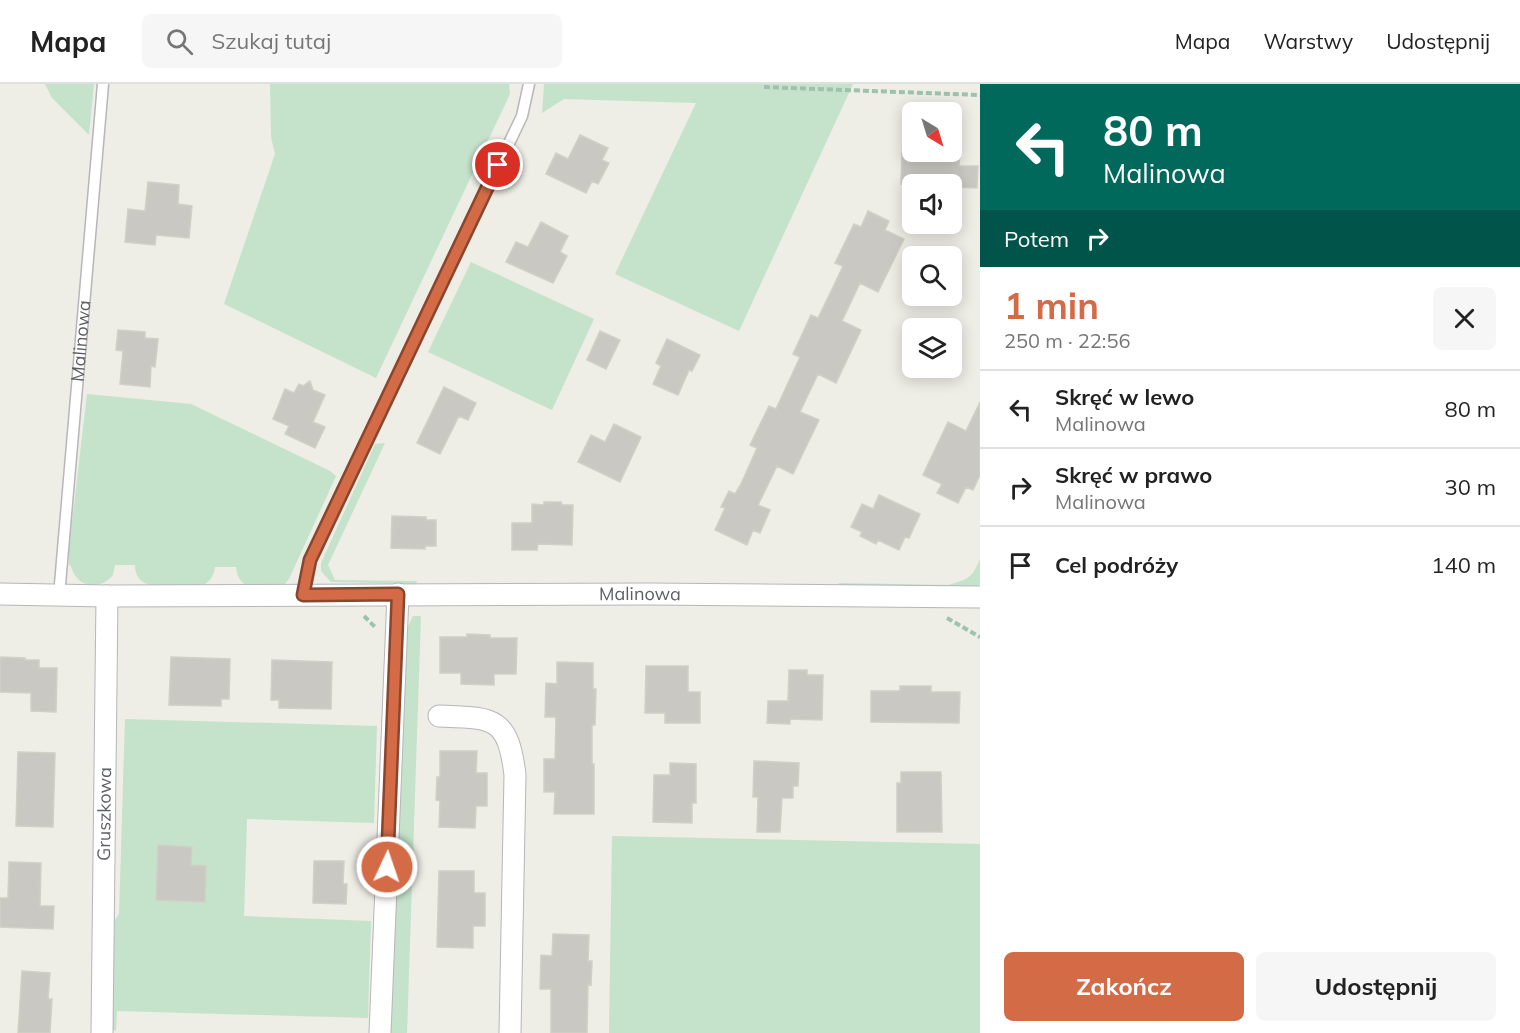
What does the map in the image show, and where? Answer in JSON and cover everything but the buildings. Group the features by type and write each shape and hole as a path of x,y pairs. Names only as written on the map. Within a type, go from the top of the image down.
{"street":[{"name":"Malinowa","path":"0,594 59,596 724,594 979,602"},
{"path":"380,1033 398,594"},
{"name":"Gruszkowa","path":"102,1033 106,596"},
{"path":"440,716 477,717 490,721 502,729 509,740 513,757 515,775 510,1033"}],"lane":[{"name":"Malinowa","path":"59,596 103,84"},
{"path":"303,595 310,560 522,116 529,84"}],"path":[{"path":"764,87 980,95"}],"green space":[{"path":"45,84 94,84 89,135 52,98"},
{"path":"270,84 509,84 510,94 376,378 224,304 275,154 271,137"},
{"path":"544,84 853,84 739,331 615,274 696,103 564,99 542,113"},
{"path":"471,262 594,319 552,410 428,352"},
{"path":"87,394 191,404 330,471 336,476 289,579 283,586 260,588 247,585 238,576 236,567 215,567 208,582 194,587 165,587 144,583 136,573 135,565 115,565 113,575 101,584 89,585 78,579 69,565 69,548"},
{"path":"385,443 328,565 335,580 417,581 416,584 331,582 321,571 321,563 375,444"},
{"path":"980,559 980,584 973,588 840,585 838,583 948,585 969,577"},
{"path":"413,616 421,616 407,1033 388,1033 407,628"},
{"path":"125,719 377,726 374,823 247,819 244,916 371,921 368,1018 117,1011 116,1031 107,1026 109,929 119,914"},
{"path":"612,836 980,844 980,1033 609,1033"}],"route":[{"path":"387,867 398,594 303,595 310,560 498,165"}]}
